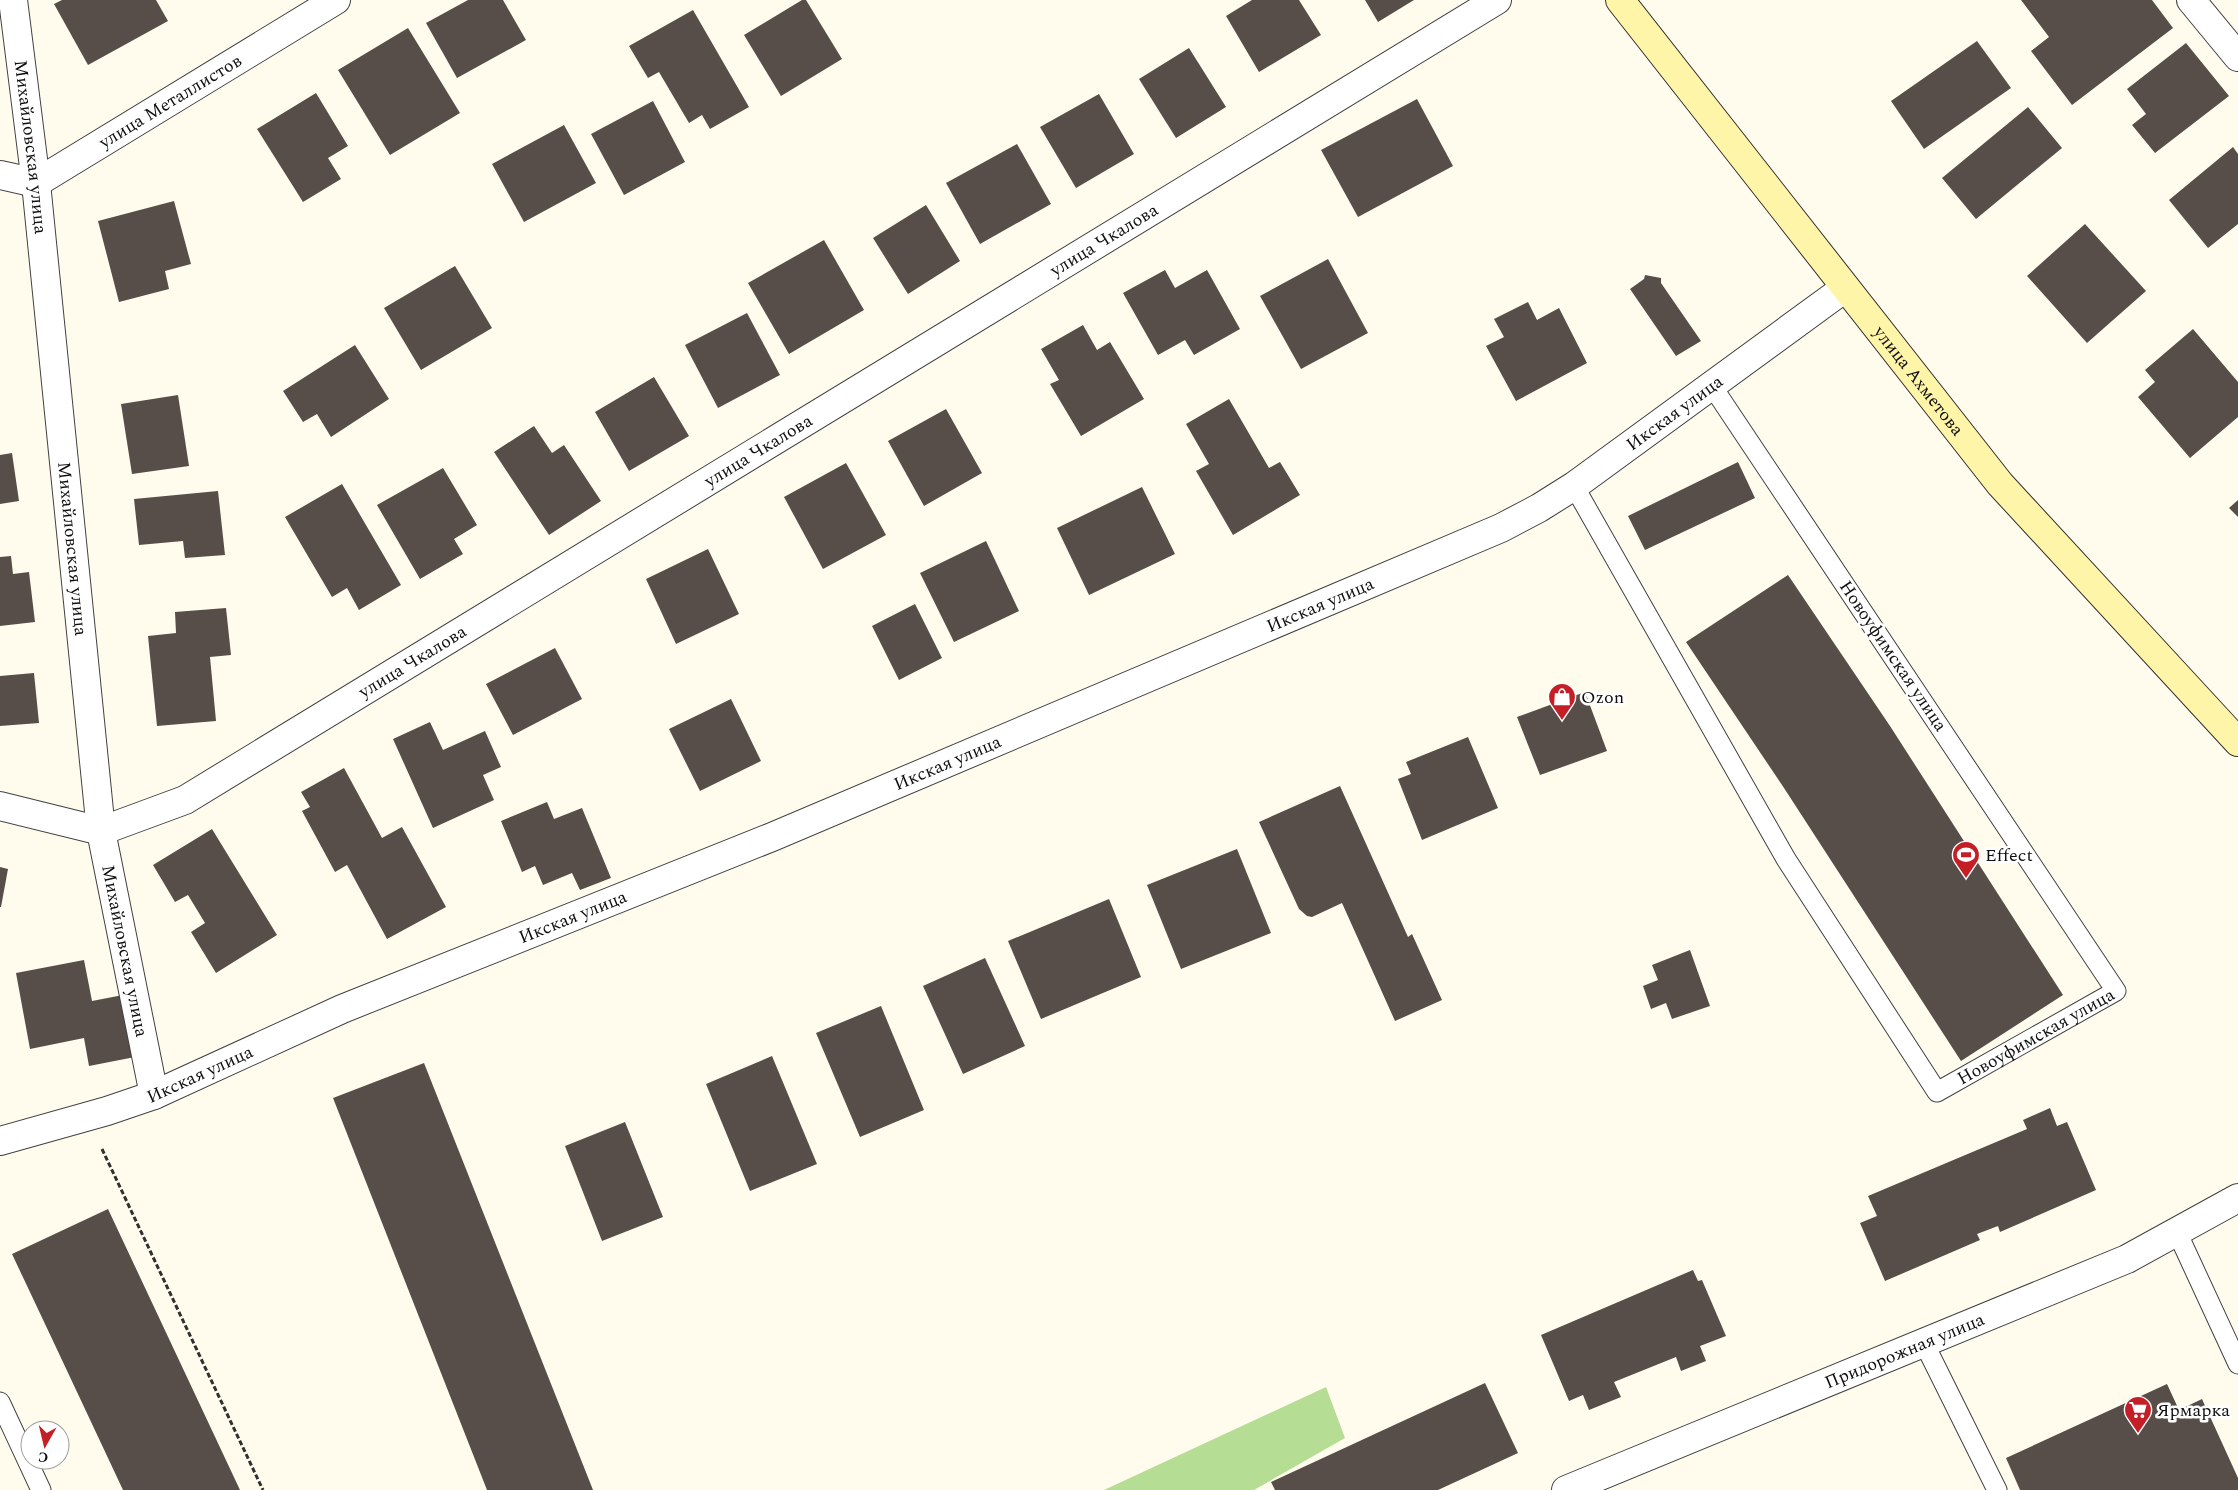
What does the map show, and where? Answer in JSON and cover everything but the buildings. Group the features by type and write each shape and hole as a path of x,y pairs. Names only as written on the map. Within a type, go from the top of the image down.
{"main road":[{"name":"улица Ахметова","path":"1620,0 2000,484 2238,742"}],"street":[{"name":"Михайловская улица","path":"13,0 36,183 101,832 154,1095"},
{"name":"улица Металлистов","path":"36,183 336,0"},
{"name":"улица Чкалова","path":"101,832 186,800 1497,0"},
{"path":"2192,0 2238,57"},
{"path":"0,175 36,183"},
{"name":"Икская улица","path":"0,1140 154,1095 342,1009 772,837 1501,528 1540,508 1574,486 1845,288"},
{"path":"0,806 101,832"},
{"name":"Придорожная улица","path":"1566,1490 2128,1259 2238,1198"}],"lane":[{"name":"Новоуфимская улица","path":"1574,486 1786,859 1937,1092 2116,991 1712,386"},
{"path":"2177,1232 2238,1364"},
{"path":"1924,1343 1997,1490"},
{"path":"0,1402 42,1490"}],"path":[{"path":"87,1116 263,1490"}],"green space":[{"path":"1326,1387 1345,1438 1254,1490 1104,1490"}],"place":[{"name":"Ozon","path":"1562,721"},
{"name":"Effect","path":"1966,879"},
{"name":"Ярмарка","path":"2138,1434"}]}
